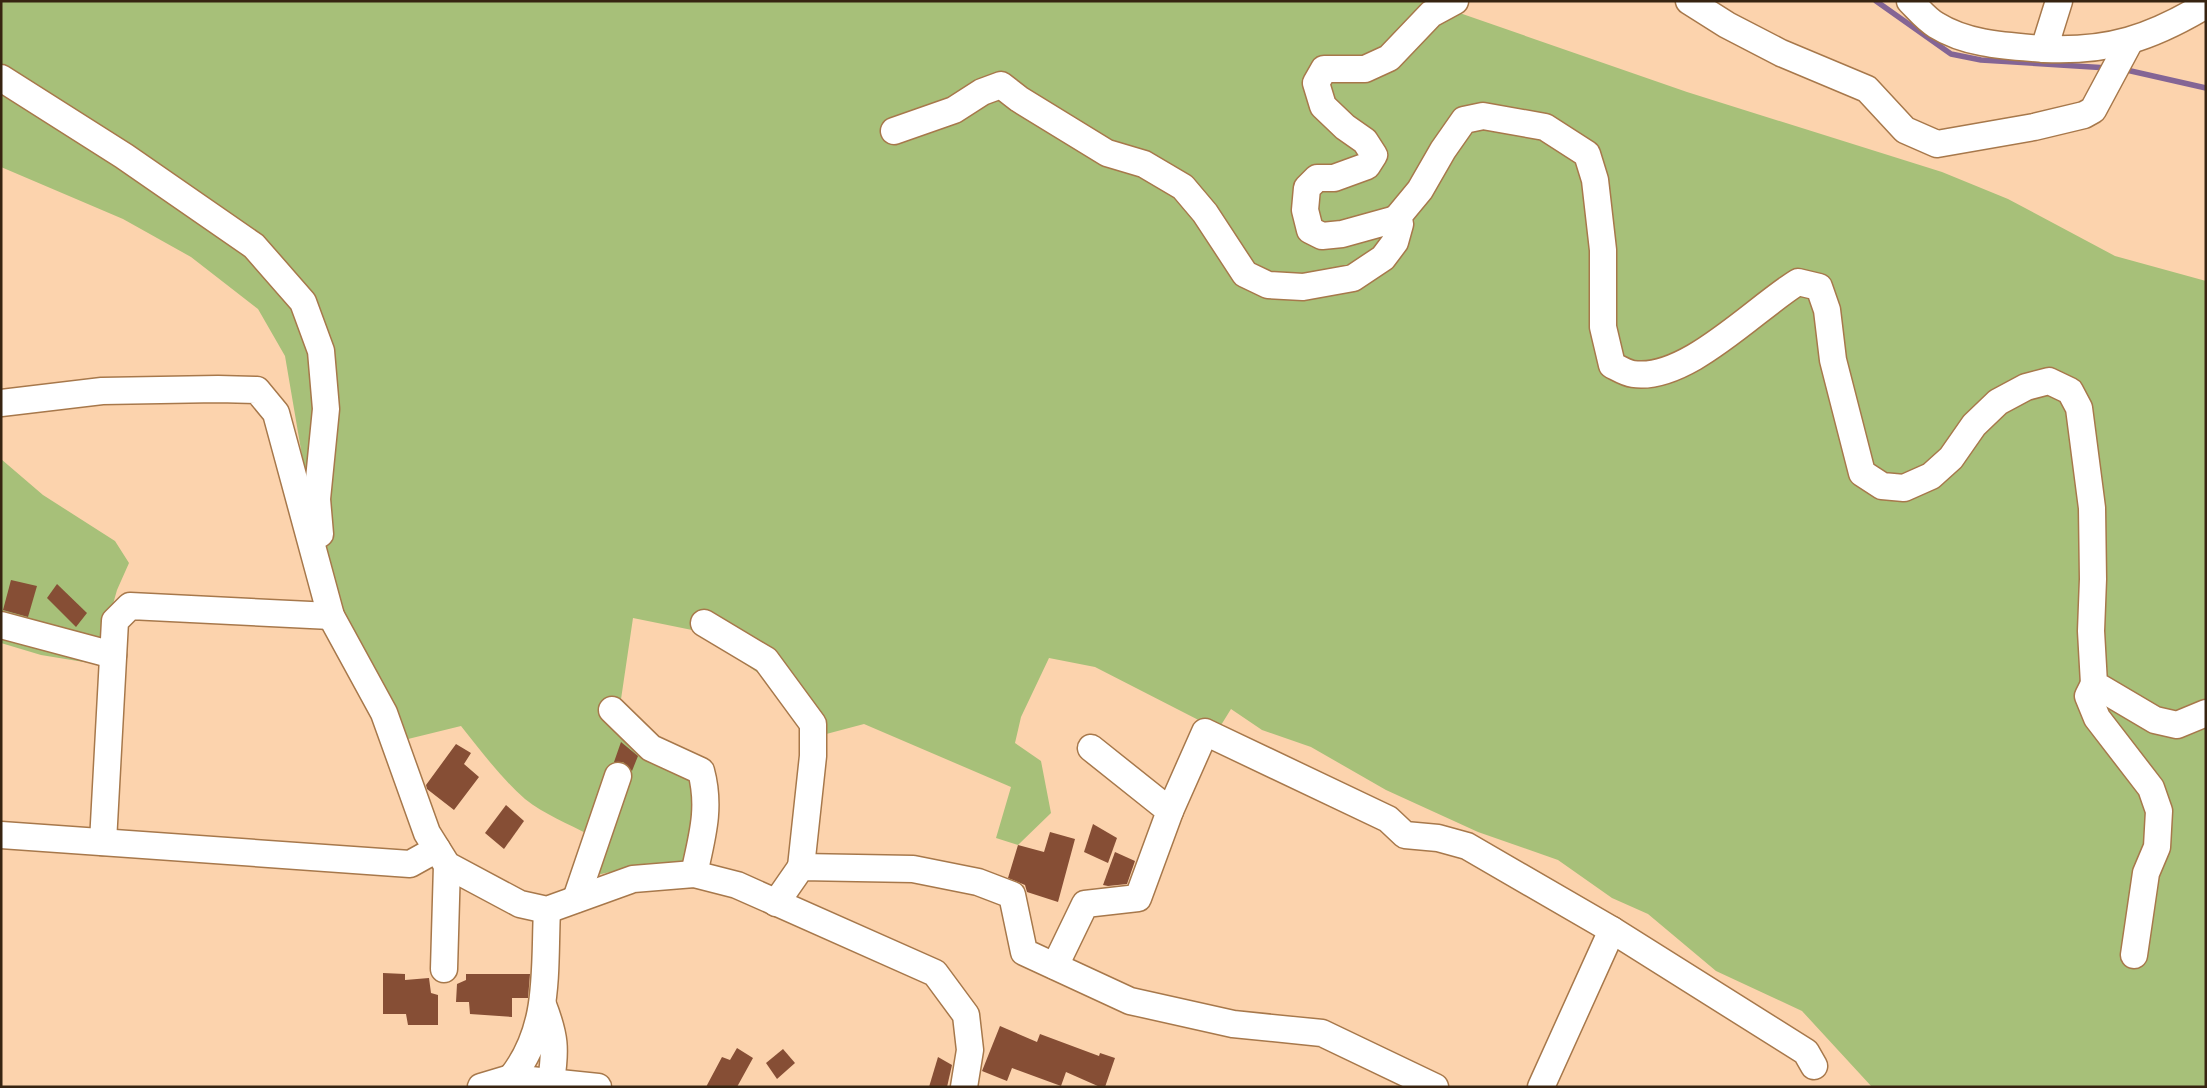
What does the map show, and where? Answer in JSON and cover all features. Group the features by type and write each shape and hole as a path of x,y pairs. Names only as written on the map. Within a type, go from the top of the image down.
{"street":[{"path":"1455,1 1431,14 1389,58 1366,69 1324,69 1316,82 1323,106 1345,127 1365,141 1374,155 1367,166 1334,178 1316,178 1307,188 1305,210 1310,230 1322,236 1336,235 1396,218 1420,190 1443,150 1464,120 1483,116 1545,127 1587,154 1595,180 1604,250 1604,327 1612,365 1632,374 1655,374 1697,357 1798,282 1819,287 1827,310 1835,369 1862,473 1882,486 1904,488 1931,476 1951,458 1974,425 1998,402 2026,387 2049,381 2070,391 2079,408 2092,508 2093,579 2090,631 2094,684 2088,696 2097,718 2151,788 2160,811 2157,847 2146,873 2134,955"},
{"path":"1689,1 1727,25 1781,53 1867,89 1905,130 1937,144 2034,127 2084,115 2093,110 2130,41"},
{"path":"1910,1 1935,24 1960,37 1993,44 2078,51 2130,41 2172,26 2206,5"},
{"path":"2044,49 2058,1"},
{"path":"1,78 124,156 254,246 303,302 321,351 326,409 318,500 324,589"},
{"path":"894,131 954,110 982,92 1001,85 1019,99 1107,153 1144,164 1183,187 1205,213 1245,274 1268,285 1303,287 1354,278 1382,258 1394,242 1400,224 1396,218"},
{"path":"1,403 102,391 257,390 276,413 331,616 384,713 427,833 442,857 520,904 547,910 633,879 694,874 738,885 935,973 966,1015 970,1050 964,1087"},
{"path":"103,842 115,621 130,606 331,616"},
{"path":"704,623 766,660 813,724 813,756 801,867 776,903"},
{"path":"1,626 113,656"},
{"path":"2094,684 2155,720 2177,724 2206,713"},
{"path":"612,710 651,748 701,771 707,792 706,819 694,874"},
{"path":"1055,966 1084,904 1138,898 1170,811 1205,732 1388,819 1405,834 1438,838 1467,846 1612,930 1806,1052 1814,1066"},
{"path":"1091,748 1170,811"},
{"path":"576,899 618,776"},
{"path":"1,835 410,864 442,857"},
{"path":"442,857 444,969"},
{"path":"801,867 913,870 978,882 1012,895 1024,952 1130,1001 1233,1024 1322,1033 1435,1087"},
{"path":"511,1078 533,1044 543,1006 547,910"},
{"path":"1541,1087 1612,930"},
{"path":"543,1006 554,1031 554,1059 551,1081"},
{"path":"481,1087 511,1078 598,1087"}],"green space":[{"path":"1,1 1425,1 1687,92 1942,172 2008,199 2115,256 2206,281 2206,1087 1872,1087 1802,1011 1716,971 1648,914 1612,898 1558,860 1478,832 1386,790 1311,747 1262,730 1231,709 1218,730 1095,667 1049,658 1021,717 1015,743 1041,761 1051,813 1018,845 996,838 1011,787 864,724 815,737 764,677 697,631 633,618 620,706 676,770 694,785 700,822 685,861 645,864 597,875 590,835 548,814 525,799 499,773 461,726 408,739 363,653 333,588 307,485 285,356 258,309 191,257 123,219 1,167"},
{"path":"1,459 43,495 115,541 129,563 117,590 96,664 41,655 1,643"}],"building":[{"path":"11,580 37,586 28,617 3,610"},
{"path":"57,584 87,613 76,627 47,598"},
{"path":"621,742 638,756 632,771 623,762 614,762"},
{"path":"456,744 471,753 464,764 479,777 454,810 427,789 426,785"},
{"path":"506,805 524,821 504,849 485,833"},
{"path":"1093,824 1117,838 1108,863 1084,852"},
{"path":"1050,832 1075,839 1058,902 1027,892 1025,885 1008,878 1018,845 1044,852"},
{"path":"1115,852 1135,861 1127,884 1103,885"},
{"path":"383,973 405,974 405,980 429,978 431,993 438,995 438,1025 408,1025 406,1014 383,1014"},
{"path":"466,974 530,974 528,998 512,998 512,1017 470,1014 469,1002 456,1002 457,984 466,980"},
{"path":"1000,1026 1037,1042 1040,1034 1099,1056 1100,1053 1115,1058 1105,1087 1100,1087 1066,1072 1061,1086 1012,1068 1007,1081 982,1071"},
{"path":"737,1048 753,1058 737,1087 706,1087 722,1057 730,1060"},
{"path":"783,1049 795,1063 777,1079 766,1063"},
{"path":"938,1057 952,1065 947,1087 929,1087"}],"waterway":[{"path":"1876,1 1951,54 1981,60 2108,68"},
{"path":"2122,69 2206,88"}]}
